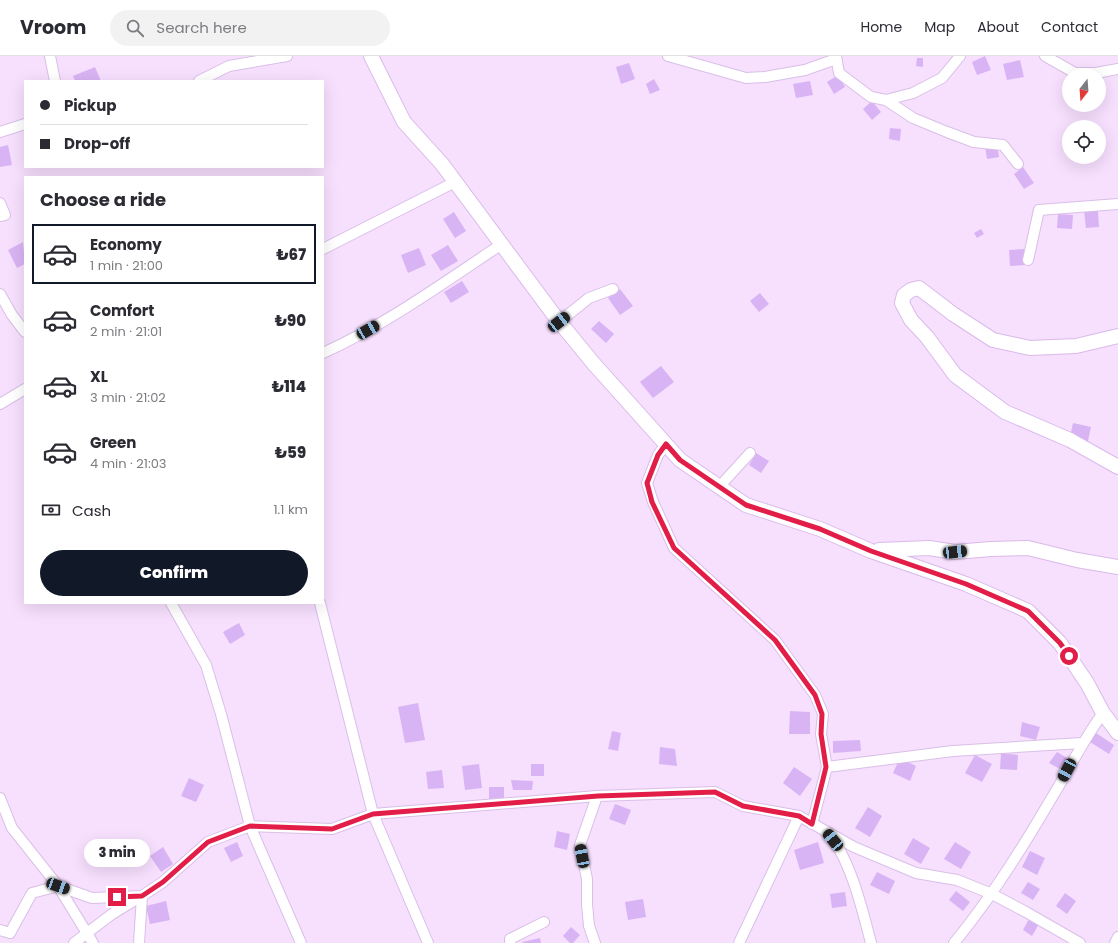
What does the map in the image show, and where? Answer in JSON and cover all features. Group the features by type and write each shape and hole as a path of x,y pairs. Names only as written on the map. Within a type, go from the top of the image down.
{"street":[{"path":"50,56 55,80"},
{"path":"201,80 229,66 287,56"},
{"path":"371,56 404,122 455,182 559,322 594,364 680,460 746,505 820,529 871,551 966,584 1028,611 1060,643 1086,683 1103,713 1118,733"},
{"path":"668,56 746,78 765,77 805,70 836,58 840,73 853,85 871,97 886,100 912,118 974,142 1003,144 1018,164"},
{"path":"886,100 913,93 942,78 960,56"},
{"path":"1045,56 1075,73 1096,73 1118,69"},
{"path":"0,132 24,124"},
{"path":"324,248 455,182"},
{"path":"0,203 5,215 0,216"},
{"path":"1028,260 1039,210 1118,204"},
{"path":"324,353 355,338 409,307 502,244"},
{"path":"1118,336 1076,346 1030,348 993,340 953,314 919,288 904,294 902,303 911,320 927,337 955,375 1004,412 1070,440 1118,467"},
{"path":"559,322 589,298 613,289"},
{"path":"0,294 12,315 24,331"},
{"path":"0,404 24,390"},
{"path":"666,444 658,455 647,483 652,502 674,548 775,640 815,695 822,714 821,734 826,767 812,824"},
{"path":"719,487 750,453"},
{"path":"871,551 930,548 955,552 1028,548 1077,560 1118,567"},
{"path":"172,604 206,665 221,714 250,826 302,943"},
{"path":"320,604 373,814 428,943"},
{"path":"957,942 992,894 1052,798 1082,742 1103,713"},
{"path":"826,767 953,751 1082,742"},
{"path":"74,943 112,914 163,882 208,842 250,826 332,829 373,814 598,796 715,792 743,806 799,816 854,847 916,873 957,880 992,894 1080,943"},
{"path":"595,943 589,926 587,879 580,845 598,796"},
{"path":"0,798 12,828 58,886 93,943"},
{"path":"739,943 799,816"},
{"path":"827,832 839,847 864,916 871,943"},
{"path":"0,930 10,933 32,893 58,886 92,898 142,896"},
{"path":"139,943 142,896"},
{"path":"510,943 510,939 544,922"},
{"path":"1115,943 1118,937"}],"building":[{"path":"985,56 991,70 977,75 972,62"},
{"path":"917,58 923,58 923,67 916,66"},
{"path":"1020,60 1024,77 1007,80 1003,64"},
{"path":"629,63 635,79 621,84 616,67"},
{"path":"95,67 101,80 75,80 73,76"},
{"path":"838,75 845,87 834,94 827,82"},
{"path":"654,79 660,90 650,94 646,84"},
{"path":"810,81 813,95 796,98 793,84"},
{"path":"872,101 881,112 872,120 863,109"},
{"path":"890,128 901,129 900,141 889,139"},
{"path":"997,144 999,157 987,159 985,146"},
{"path":"8,145 12,165 0,167 0,147"},
{"path":"1023,167 1034,183 1024,189 1014,174"},
{"path":"1084,211 1098,211 1099,227 1086,228"},
{"path":"454,212 466,231 455,238 443,219"},
{"path":"1058,214 1073,215 1072,229 1057,228"},
{"path":"981,229 984,234 977,238 974,233"},
{"path":"23,242 24,264 17,268 8,250"},
{"path":"448,245 458,261 441,271 431,255"},
{"path":"419,248 426,265 408,273 401,255"},
{"path":"1024,249 1025,265 1010,266 1009,250"},
{"path":"462,281 469,292 451,303 444,292"},
{"path":"620,289 633,306 620,315 608,298"},
{"path":"760,293 769,304 759,312 750,301"},
{"path":"599,321 614,334 606,343 591,329"},
{"path":"661,366 674,382 653,398 640,382"},
{"path":"1073,423 1091,427 1088,441 1070,437"},
{"path":"756,453 769,461 761,473 749,465"},
{"path":"239,623 245,635 230,644 223,632"},
{"path":"418,703 425,740 405,743 398,707"},
{"path":"790,711 810,712 810,734 789,734"},
{"path":"1022,722 1040,727 1036,740 1020,736"},
{"path":"612,731 621,733 618,751 608,749"},
{"path":"1096,733 1114,745 1109,754 1090,742"},
{"path":"860,740 861,751 833,753 833,741"},
{"path":"660,747 675,749 677,766 659,764"},
{"path":"1057,752 1067,758 1060,769 1049,763"},
{"path":"1001,753 1018,755 1017,770 1000,769"},
{"path":"975,755 992,764 982,782 965,773"},
{"path":"900,758 916,766 910,781 893,773"},
{"path":"479,764 482,788 465,790 462,766"},
{"path":"531,764 544,764 544,776 531,776"},
{"path":"794,767 812,779 800,796 783,783"},
{"path":"442,770 444,788 428,789 426,772"},
{"path":"189,778 204,785 196,802 181,796"},
{"path":"511,780 533,781 532,790 513,790"},
{"path":"489,787 504,787 504,798 489,799"},
{"path":"615,804 631,810 625,825 609,819"},
{"path":"868,807 882,816 870,837 855,828"},
{"path":"557,831 570,834 567,850 554,847"},
{"path":"913,838 930,848 921,864 904,854"},
{"path":"237,842 243,856 231,862 224,848"},
{"path":"818,842 824,863 800,870 794,850"},
{"path":"955,842 971,852 961,869 944,859"},
{"path":"163,847 173,864 161,872 150,856"},
{"path":"1030,851 1045,858 1037,875 1022,867"},
{"path":"877,872 895,881 889,894 870,885"},
{"path":"1028,882 1040,889 1033,900 1021,893"},
{"path":"956,891 970,902 963,911 949,900"},
{"path":"845,892 847,906 832,908 830,894"},
{"path":"1065,893 1076,901 1067,914 1056,906"},
{"path":"643,899 646,917 628,920 625,902"},
{"path":"166,901 170,920 150,924 146,906"},
{"path":"1029,919 1039,924 1032,936 1023,930"},
{"path":"571,927 580,935 573,943 570,943 563,936"},
{"path":"540,938 541,943 522,942"}],"route":[{"path":"117,897 142,896 163,882 208,842 250,826 332,829 373,814 598,796 715,792 743,806 799,816 812,824 826,767 821,734 822,714 815,695 775,640 674,548 652,502 647,483 658,455 666,444 680,460 746,505 820,529 871,551 966,584 1028,611 1060,643 1069,656"}]}
